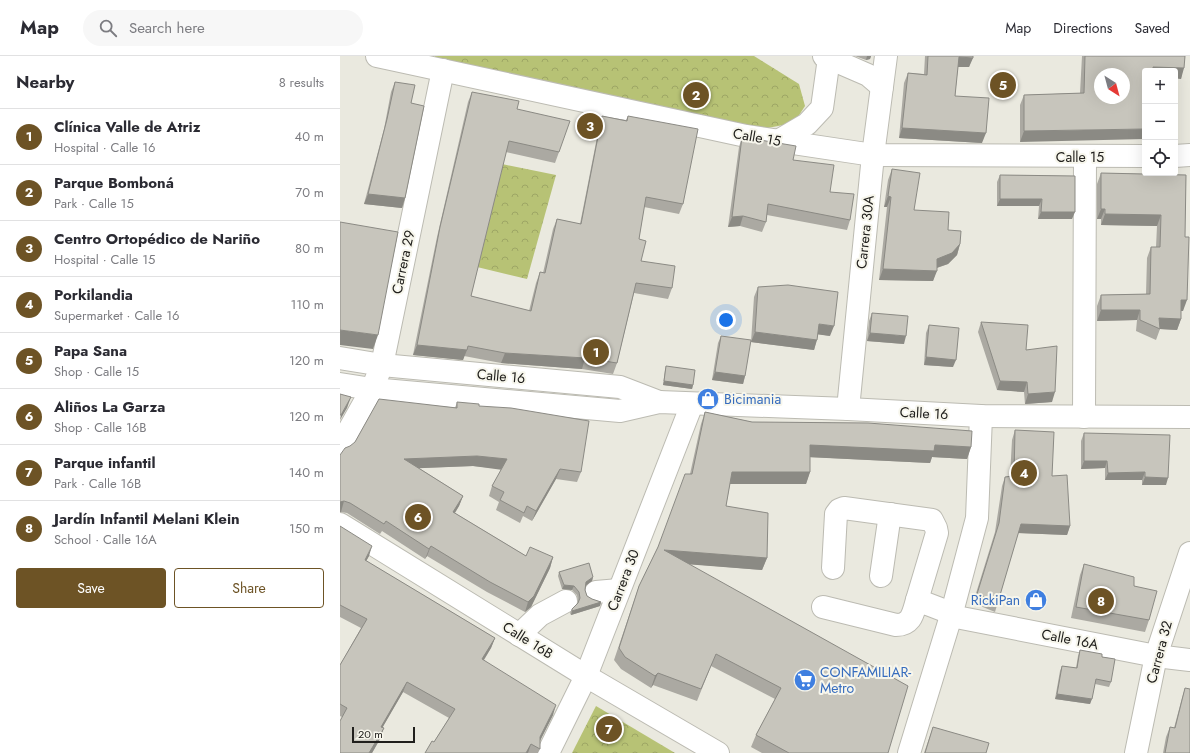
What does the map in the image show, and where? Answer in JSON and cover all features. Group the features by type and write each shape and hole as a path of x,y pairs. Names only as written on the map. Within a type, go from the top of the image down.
{"street":[{"name":"Calle 15","path":"377,56 746,136 873,155 1142,156"},
{"name":"Carrera 30A","path":"848,408 873,155 886,56"},
{"path":"778,141 807,124 822,108 827,57 868,75 882,86"},
{"name":"Carrera 29","path":"340,446 372,389 382,365 443,70"},
{"path":"1178,156 1190,155"},
{"path":"1084,416 1085,157"},
{"name":"Calle 16","path":"340,358 382,365 620,387 659,402"},
{"name":"Calle 16","path":"340,384 372,389 620,411 659,402 848,408 981,416 1190,418"},
{"name":"Carrera 30","path":"548,753 586,676 692,404"},
{"path":"909,753 951,616 977,518 981,416"},
{"path":"822,607 896,625 904,625 911,619 937,533 936,528 932,520 844,508 839,510 836,514 833,568"},
{"path":"881,576 890,514"},
{"name":"Calle 16B","path":"340,524 586,676 718,753"},
{"name":"Carrera 32","path":"1136,753 1156,656 1190,553"},
{"path":"596,592 619,590"},
{"name":"Calle 16A","path":"917,600 943,610 951,616 1156,656 1190,660"},
{"path":"519,635 540,615 566,602"}],"green space":[{"path":"435,56 754,56 799,84 805,106 794,123 762,129 432,64"},
{"path":"502,164 556,175 527,279 477,267"},
{"path":"596,706 675,753 572,753"}],"building":[{"path":"928,56 973,56 973,58 959,57 955,96 989,98 986,133 902,128 908,73 927,75"},
{"path":"1085,56 1185,56 1184,68 1142,68 1142,129 1024,131 1024,95 1084,93"},
{"path":"395,82 415,85 411,103 424,106 405,198 368,194"},
{"path":"472,92 519,101 517,109 570,121 559,152 509,141 471,296 531,311 540,272 545,273 557,219 581,224 602,116 627,121 628,116 698,129 683,204 646,197 639,239 646,241 641,261 675,266 672,288 636,283 617,363 585,358 505,353 468,346 467,350 417,345 440,227"},
{"path":"742,137 796,146 793,160 834,165 830,192 854,194 850,220 768,204 766,222 743,216 732,217"},
{"path":"892,169 920,173 914,210 949,212 948,230 961,231 960,244 952,253 937,259 937,271 883,269 891,197 888,196"},
{"path":"1101,173 1142,174 1142,176 1186,175 1185,237 1189,237 1187,300 1181,300 1181,319 1159,318 1160,329 1140,320 1140,310 1101,310 1101,295 1150,294 1151,247 1160,247 1161,215 1105,214 1105,209 1101,209"},
{"path":"1000,175 1075,176 1075,212 1041,212 1042,199 1000,199"},
{"path":"340,222 398,232 378,335 340,330"},
{"path":"788,285 838,292 834,326 819,324 817,340 755,332 758,287"},
{"path":"872,313 908,316 906,336 870,333"},
{"path":"981,322 1028,325 1026,350 1057,346 1055,392 1028,394 1027,382 1000,381"},
{"path":"929,325 959,328 956,360 926,357"},
{"path":"721,336 751,340 745,376 715,372"},
{"path":"666,366 695,370 693,385 664,381"},
{"path":"340,394 351,397 341,415 340,415"},
{"path":"379,399 457,408 457,402 479,404 479,406 511,408 589,421 581,472 560,469 536,511 527,506 524,513 500,500 504,492 492,486 507,459 477,456 404,459 463,496 453,512 526,556 530,547 553,557 534,596 528,602 490,582 431,546 429,549 386,521 384,524 350,503 344,501 340,502 340,455 345,448 355,442"},
{"path":"705,412 752,422 868,423 972,431 971,447 935,445 934,451 810,445 810,472 732,472 726,506 768,513 767,558 664,550 908,686 888,753 789,753 756,735 781,688 716,654 701,689 658,673 655,676 625,657 619,648 639,586 658,547 685,474 692,474"},
{"path":"1015,430 1054,432 1052,476 1067,475 1070,526 1021,524 998,602 977,594 999,523 1005,477 1014,476"},
{"path":"1084,433 1170,435 1168,478 1145,477 1145,472 1108,473 1107,461 1084,461"},
{"path":"340,526 372,546 365,560 495,638 482,659 556,705 540,737 540,749 531,744 526,753 425,753 432,741 434,742 455,709 407,682 381,727 384,728 369,753 340,753 340,721 347,708 340,704 340,665 367,619 340,605"},
{"path":"589,563 593,577 586,582 585,590 587,596 601,602 572,611 580,598 579,592 574,586 564,585 559,572"},
{"path":"1084,564 1134,577 1134,586 1157,591 1149,620 1076,607"},
{"path":"1080,650 1102,654 1102,657 1115,659 1111,682 1096,679 1092,699 1057,694 1062,666 1077,668"},
{"path":"1185,688 1190,689 1190,753 1165,753 1170,727 1175,728"},
{"path":"933,727 989,743 986,753 925,753"}],"place":[{"name":"Papa Sana","path":"1003,85"},
{"name":"Parque Bomboná","path":"696,95"},
{"name":"Centro Ortopédico de Nariño","path":"590,126"},
{"name":"Clínica Valle de Atriz","path":"596,352"},
{"name":"Bicimania","path":"708,399"},
{"name":"Porkilandia","path":"1024,473"},
{"name":"Aliños La Garza","path":"418,517"},
{"name":"RickiPan","path":"1036,600"},
{"name":"Jardín Infantil Melani Klein","path":"1101,601"},
{"name":"CONFAMILIAR- Metro","path":"805,680"},
{"name":"Parque infantil","path":"609,729"}]}
